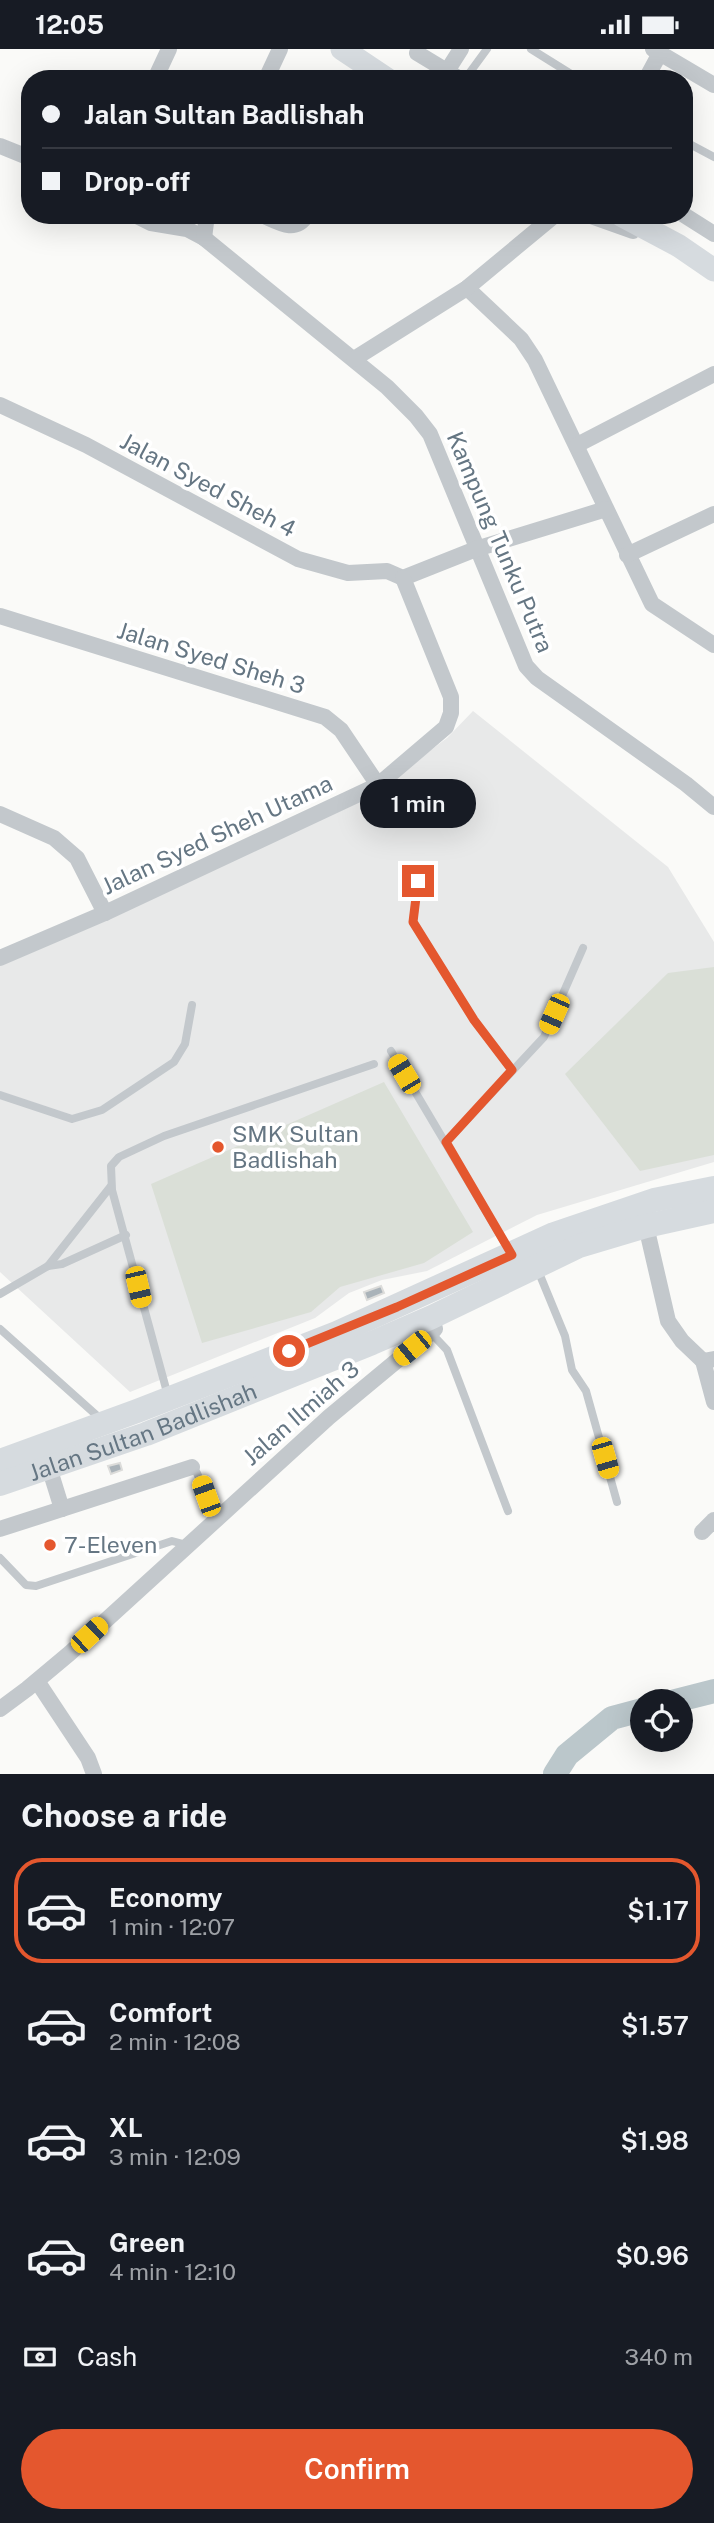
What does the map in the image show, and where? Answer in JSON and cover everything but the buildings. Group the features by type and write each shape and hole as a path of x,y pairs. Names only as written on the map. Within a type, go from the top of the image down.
{"main road":[{"name":"Jalan Sultan Badlishah","path":"0,1484 146,1434 207,1397 554,1234 654,1200 714,1188"},
{"name":"Jalan Sultan Badlishah","path":"0,1461 169,1399 207,1397 432,1325 536,1266 579,1246 646,1226 714,1211"}],"street":[{"path":"159,70 169,49"},
{"path":"270,70 280,49"},
{"path":"342,49 369,70"},
{"path":"456,70 461,49"},
{"path":"417,53 443,70"},
{"path":"654,70 668,53 692,70"},
{"path":"693,71 714,86"},
{"path":"0,145 21,154"},
{"path":"693,221 714,234"},
{"path":"157,224 187,229 204,237 206,224"},
{"path":"282,224 299,224"},
{"path":"354,359 467,288 544,224"},
{"path":"614,224 679,246"},
{"path":"638,224 679,246 714,270"},
{"name":"Kampung Tunku Putra","path":"204,237 354,359 397,397 430,434 526,666 537,678 714,807"},
{"path":"467,288 521,339 530,351 652,604 714,645"},
{"path":"577,445 714,374"},
{"name":"Jalan Syed Sheh 4","path":"0,405 86,445 298,559 348,573 387,571 403,577"},
{"path":"403,577 476,549 606,509"},
{"path":"627,555 714,514"},
{"name":"Jalan Syed Sheh Utama","path":"0,958 105,913 378,785 446,727 451,713 450,697 403,577"},
{"name":"Jalan Syed Sheh 3","path":"0,616 325,717 341,730 378,785"},
{"path":"0,814 54,838 77,858 105,913"},
{"path":"646,1226 668,1321 682,1342 708,1360 714,1402"},
{"name":"Jalan Ilmiah 3","path":"0,1709 37,1681 432,1325"},
{"path":"49,1467 62,1509"},
{"path":"0,1529 192,1467"},
{"path":"702,1532 714,1520"},
{"path":"37,1681 88,1758 94,1774"}],"lane":[{"path":"462,70 486,49"},
{"path":"531,49 565,70"},
{"path":"693,146 714,157"},
{"path":"418,881 413,922 474,1020 512,1070"},
{"path":"446,1142 544,1037 583,948"},
{"path":"0,1095 72,1119 102,1110 174,1062 184,1045 192,1005"},
{"path":"391,1051 512,1255"},
{"path":"169,1399 111,1186 111,1166 119,1157 164,1136 374,1064"},
{"path":"0,1294 48,1266 111,1186"},
{"path":"48,1266 62,1264 126,1235"},
{"path":"536,1266 565,1336 572,1370 586,1391 617,1502"},
{"path":"432,1325 447,1350 508,1511"},
{"path":"0,1329 105,1423"},
{"path":"192,1467 197,1473 215,1519"},
{"path":"0,1558 26,1585 36,1586 172,1541 187,1545"}],"shaded area":[{"path":"473,711 668,867 714,942 714,1162 537,1215 427,1271 382,1280 349,1293 315,1318 130,1392 0,1272 0,964 383,786 447,738"},
{"path":"714,967 714,1155 640,1171 565,1074 668,973"},
{"path":"384,1082 473,1232 424,1263 340,1287 311,1312 202,1343 151,1184"}],"waterway":[{"path":"693,1696 714,1691"},
{"path":"555,1774 567,1755 612,1718 630,1713"}],"place":[{"name":"SMK Sultan Badlishah","path":"218,1147"},
{"name":"7-Eleven","path":"50,1545"}],"route":[{"path":"289,1351 397,1307 512,1255 446,1142 512,1070 474,1020 413,922 418,881"}]}
